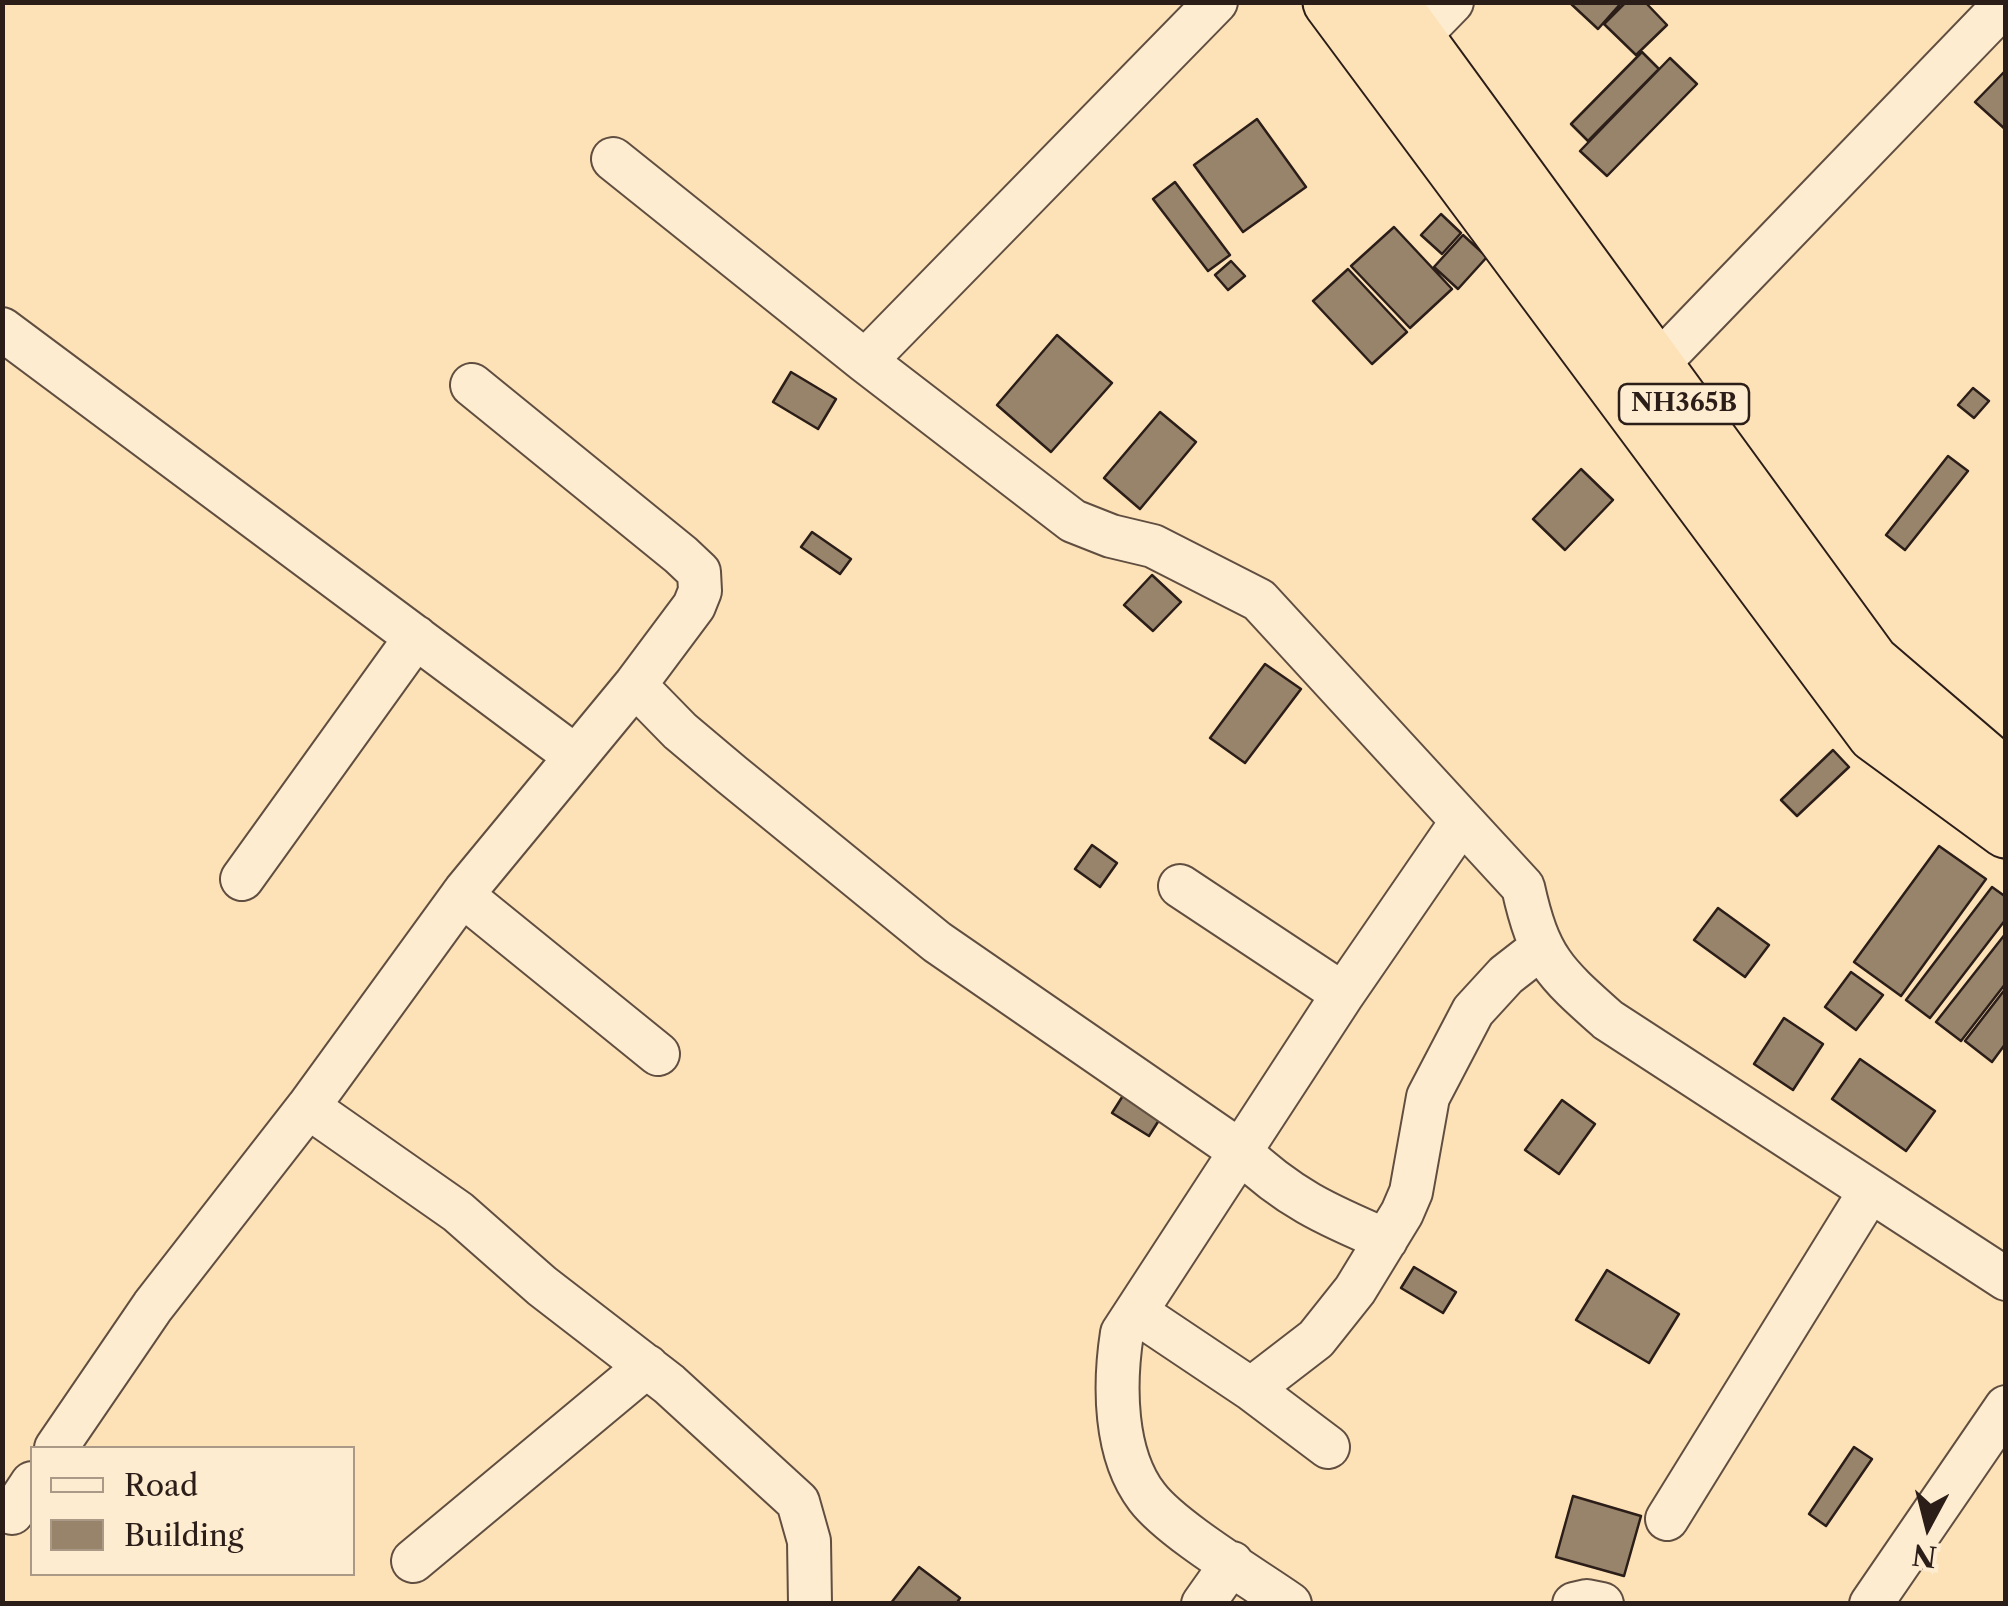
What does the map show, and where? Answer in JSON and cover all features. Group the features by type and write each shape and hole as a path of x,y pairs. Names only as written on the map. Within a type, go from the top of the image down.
{"highway":[{"path":"1331,2 1875,734 2006,830"},
{"name":"NH365B","path":"1420,14 1656,366 1871,662 2006,778"}],"street":[{"path":"864,361 1216,2"},
{"path":"1656,366 2006,3"},
{"path":"612,159 864,361 1073,521 1110,536 1153,546 1259,600 1523,887 1533,932 1556,974 1608,1020 2006,1279"},
{"path":"2,329 575,756"},
{"path":"57,1446 153,1306 308,1107 462,895 635,685 694,606 700,591 700,572 472,384"},
{"path":"242,879 416,638"},
{"path":"635,685 680,731 937,942 1240,1151 1268,1178 1321,1213 1386,1240"},
{"path":"1290,1604 1149,1500 1134,1475 1117,1397 1122,1333 1343,994 1462,821"},
{"path":"1180,886 1343,994"},
{"path":"462,895 658,1054"},
{"path":"1251,1389 1316,1339 1355,1290 1410,1192 1428,1097 1473,1011 1506,974 1542,947"},
{"path":"308,1107 458,1212 542,1286 718,1425 798,1502 809,1540 810,1604"},
{"path":"1667,1519 1870,1191"},
{"path":"1136,1312 1251,1389 1328,1447"},
{"path":"413,1561 647,1366"},
{"path":"1871,1604 2006,1407"},
{"path":"1203,1604 1232,1563"},
{"path":"1574,1604 1602,1604"}],"building":[{"path":"1569,2 1622,2 1598,29"},
{"path":"1626,2 1645,2 1667,25 1636,55 1604,24"},
{"path":"1642,52 1659,69 1588,141 1571,124"},
{"path":"1670,58 1697,84 1607,176 1580,151"},
{"path":"2006,70 2006,130 1975,102"},
{"path":"1257,119 1306,187 1243,232 1194,165"},
{"path":"1175,182 1230,255 1208,271 1153,199"},
{"path":"1441,214 1461,233 1442,254 1421,235"},
{"path":"1394,227 1452,289 1410,328 1351,266"},
{"path":"1463,235 1487,257 1458,289 1434,267"},
{"path":"1231,261 1245,276 1228,290 1215,275"},
{"path":"1348,269 1407,332 1372,364 1313,301"},
{"path":"1057,335 1112,383 1051,452 997,405"},
{"path":"791,372 836,399 818,429 773,402"},
{"path":"1973,388 1989,401 1974,418 1958,405"},
{"path":"1160,412 1196,442 1140,509 1104,478"},
{"path":"1948,456 1968,471 1905,550 1886,535"},
{"path":"1581,469 1613,500 1565,550 1533,519"},
{"path":"812,532 851,559 840,574 801,547"},
{"path":"1152,575 1181,602 1153,631 1124,605"},
{"path":"1265,664 1301,689 1245,763 1210,738"},
{"path":"1833,750 1849,767 1797,816 1781,800"},
{"path":"1092,845 1117,863 1100,887 1075,869"},
{"path":"1939,846 1986,879 1901,996 1854,962"},
{"path":"1992,887 2006,897 2006,919 1930,1018 1906,1000"},
{"path":"1718,908 1769,945 1745,977 1694,940"},
{"path":"2006,933 2006,983 1961,1041 1936,1022"},
{"path":"1851,972 1883,995 1856,1030 1825,1007"},
{"path":"2006,988 2006,1043 1992,1062 1965,1041"},
{"path":"1784,1018 1823,1044 1793,1090 1754,1064"},
{"path":"1860,1059 1935,1111 1906,1151 1832,1099"},
{"path":"1131,1083 1168,1106 1149,1136 1112,1113"},
{"path":"1562,1100 1595,1124 1559,1174 1525,1150"},
{"path":"1414,1267 1456,1292 1443,1313 1401,1288"},
{"path":"1607,1270 1679,1314 1649,1363 1576,1320"},
{"path":"1854,1447 1872,1459 1826,1526 1809,1514"},
{"path":"1573,1496 1641,1516 1624,1576 1556,1557"},
{"path":"919,1567 960,1598 956,1604 891,1603"}]}
